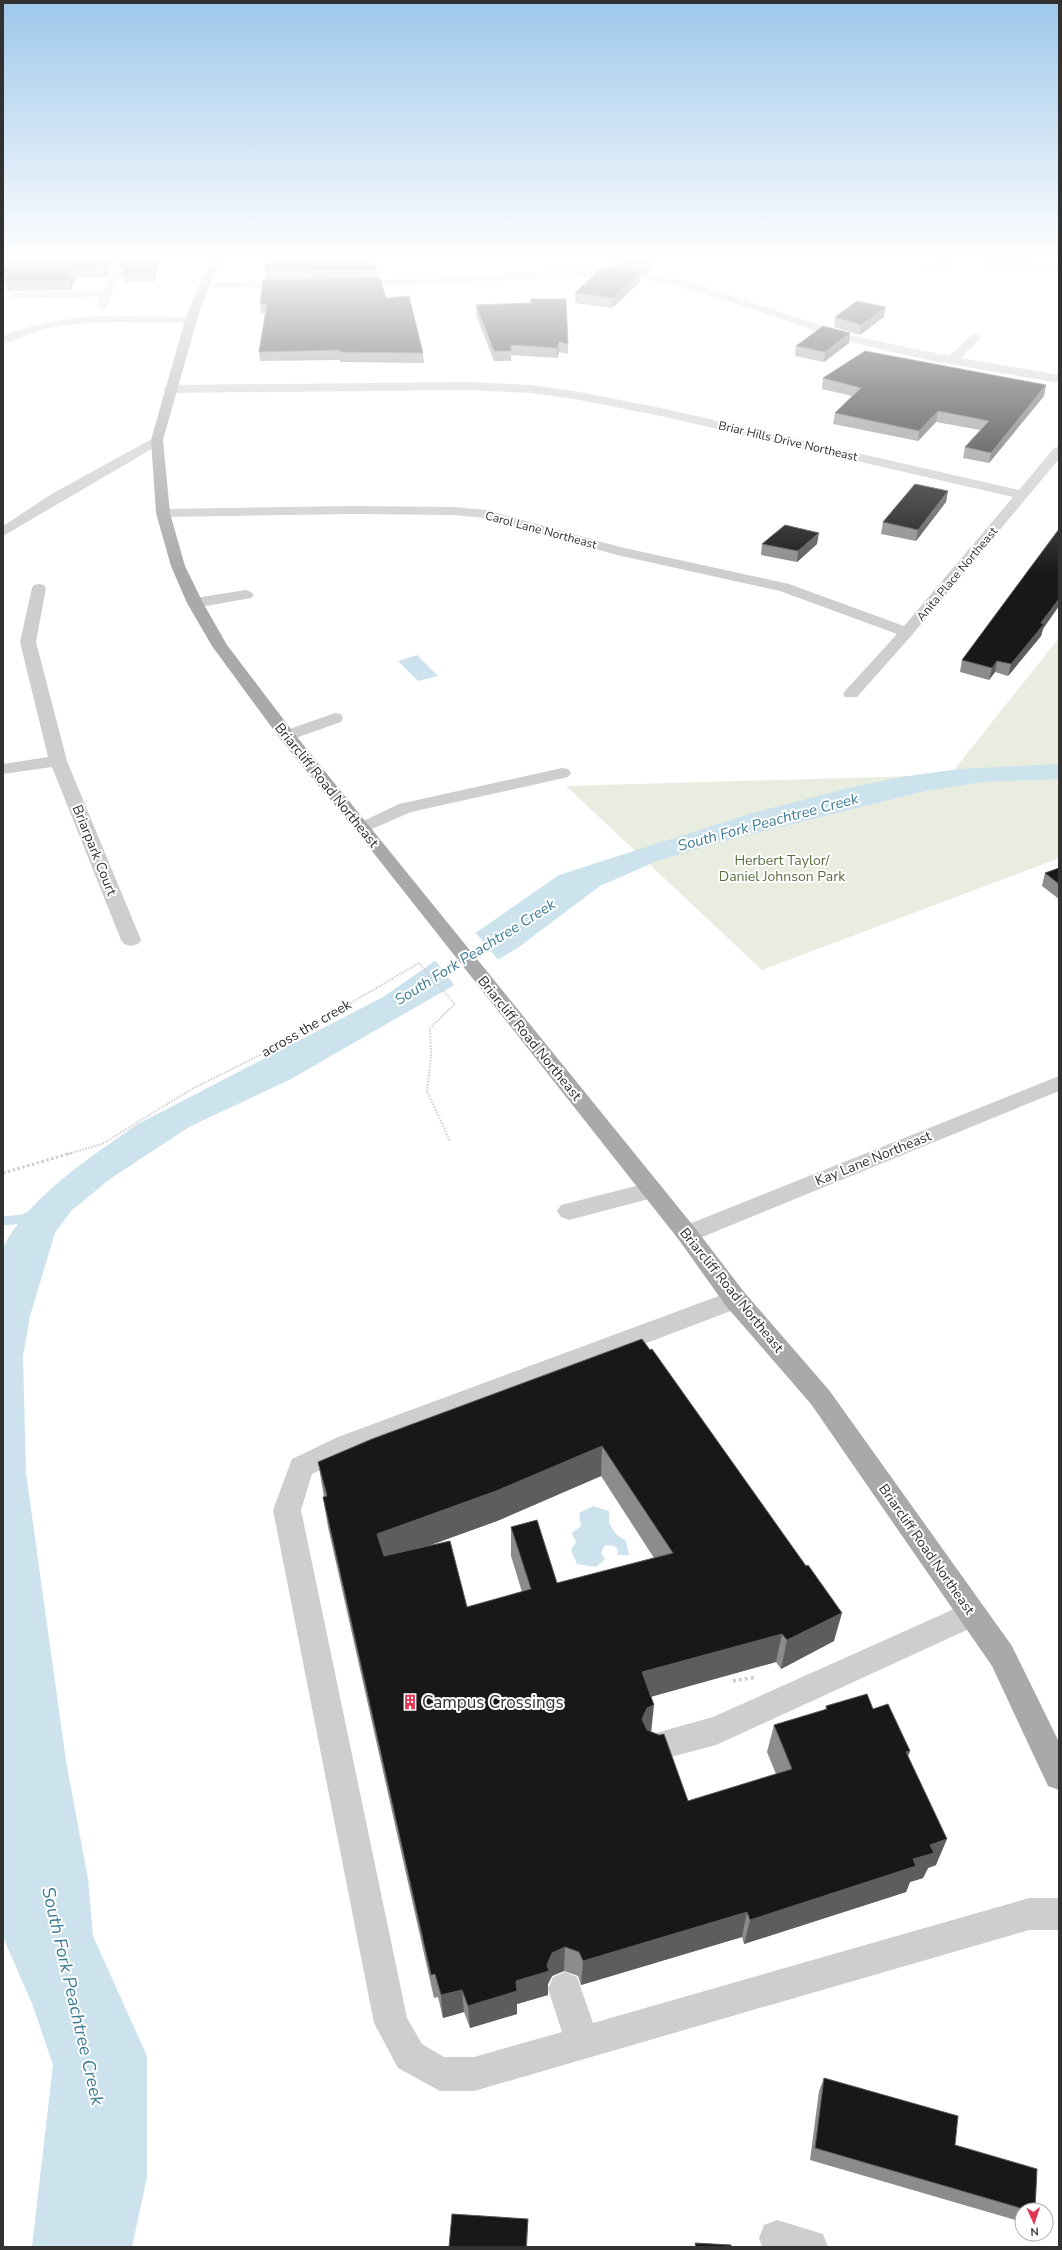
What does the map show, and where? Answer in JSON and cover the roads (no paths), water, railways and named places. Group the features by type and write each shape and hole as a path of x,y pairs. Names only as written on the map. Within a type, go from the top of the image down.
{"main road":[{"name":"Briarcliff Road Northeast","path":"177,364 169,389 157,440 163,513 178,566 195,603 220,646 287,736 363,828 652,1190 735,1299 820,1397 1002,1656 1059,1775"}],"street":[{"path":"975,364 1059,379"},
{"name":"Briar Hills Drive Northeast","path":"169,389 451,386 530,389 574,395 661,412 1023,495"},
{"path":"3,532 55,498 157,440"},
{"name":"Anita Place Northeast","path":"851,694 908,632 1059,451"},
{"name":"Carol Lane Northeast","path":"163,513 352,510 453,511 486,514 617,550 784,587 908,632"},
{"name":"Briarpark Court","path":"39,588 28,642 58,761 131,940"},
{"path":"195,603 246,595"},
{"path":"287,736 335,718"},
{"path":"3,769 58,761"},
{"path":"363,828 405,808 562,773"},
{"name":"Kay Lane Northeast","path":"687,1234 1059,1083"},
{"path":"569,1211 652,1190"},
{"path":"735,1299 347,1445 301,1467 287,1510 391,2023 410,2056 440,2074 474,2074 1029,1914 1059,1914"},
{"path":"656,1746 716,1731 972,1614"},
{"path":"565,1989 582,2042"},
{"path":"777,2238 810,2247"}],"water":[{"path":"417,655 438,676 418,681 398,661"},
{"name":"South Fork Peachtree Creek","path":"1059,764 1059,779 983,782 925,791 717,843 657,861 600,886 519,947 489,965 291,1079 189,1127 110,1179 71,1211 55,1233 30,1316 23,1356 26,1473 66,1761 88,1879 93,1936 147,2056 147,2177 132,2247 32,2247 53,2065 33,2006 3,1937 3,1248 14,1230 44,1195 82,1163 138,1124 383,997 559,875 749,814 848,788 901,777 959,769"},
{"path":"593,1506 609,1511 609,1523 616,1534 626,1541 629,1555 617,1555 618,1550 614,1546 605,1545 601,1553 605,1559 596,1567 577,1564 571,1550 576,1542 572,1533 581,1526 579,1513"}],"waterway":[{"path":"3,1221 23,1219 33,1214"}],"place":[{"name":"Campus Crossings","path":"410,1702"}],"park label":[{"name":"Herbert Taylor/ Daniel Johnson Park","path":"782,868"}]}
